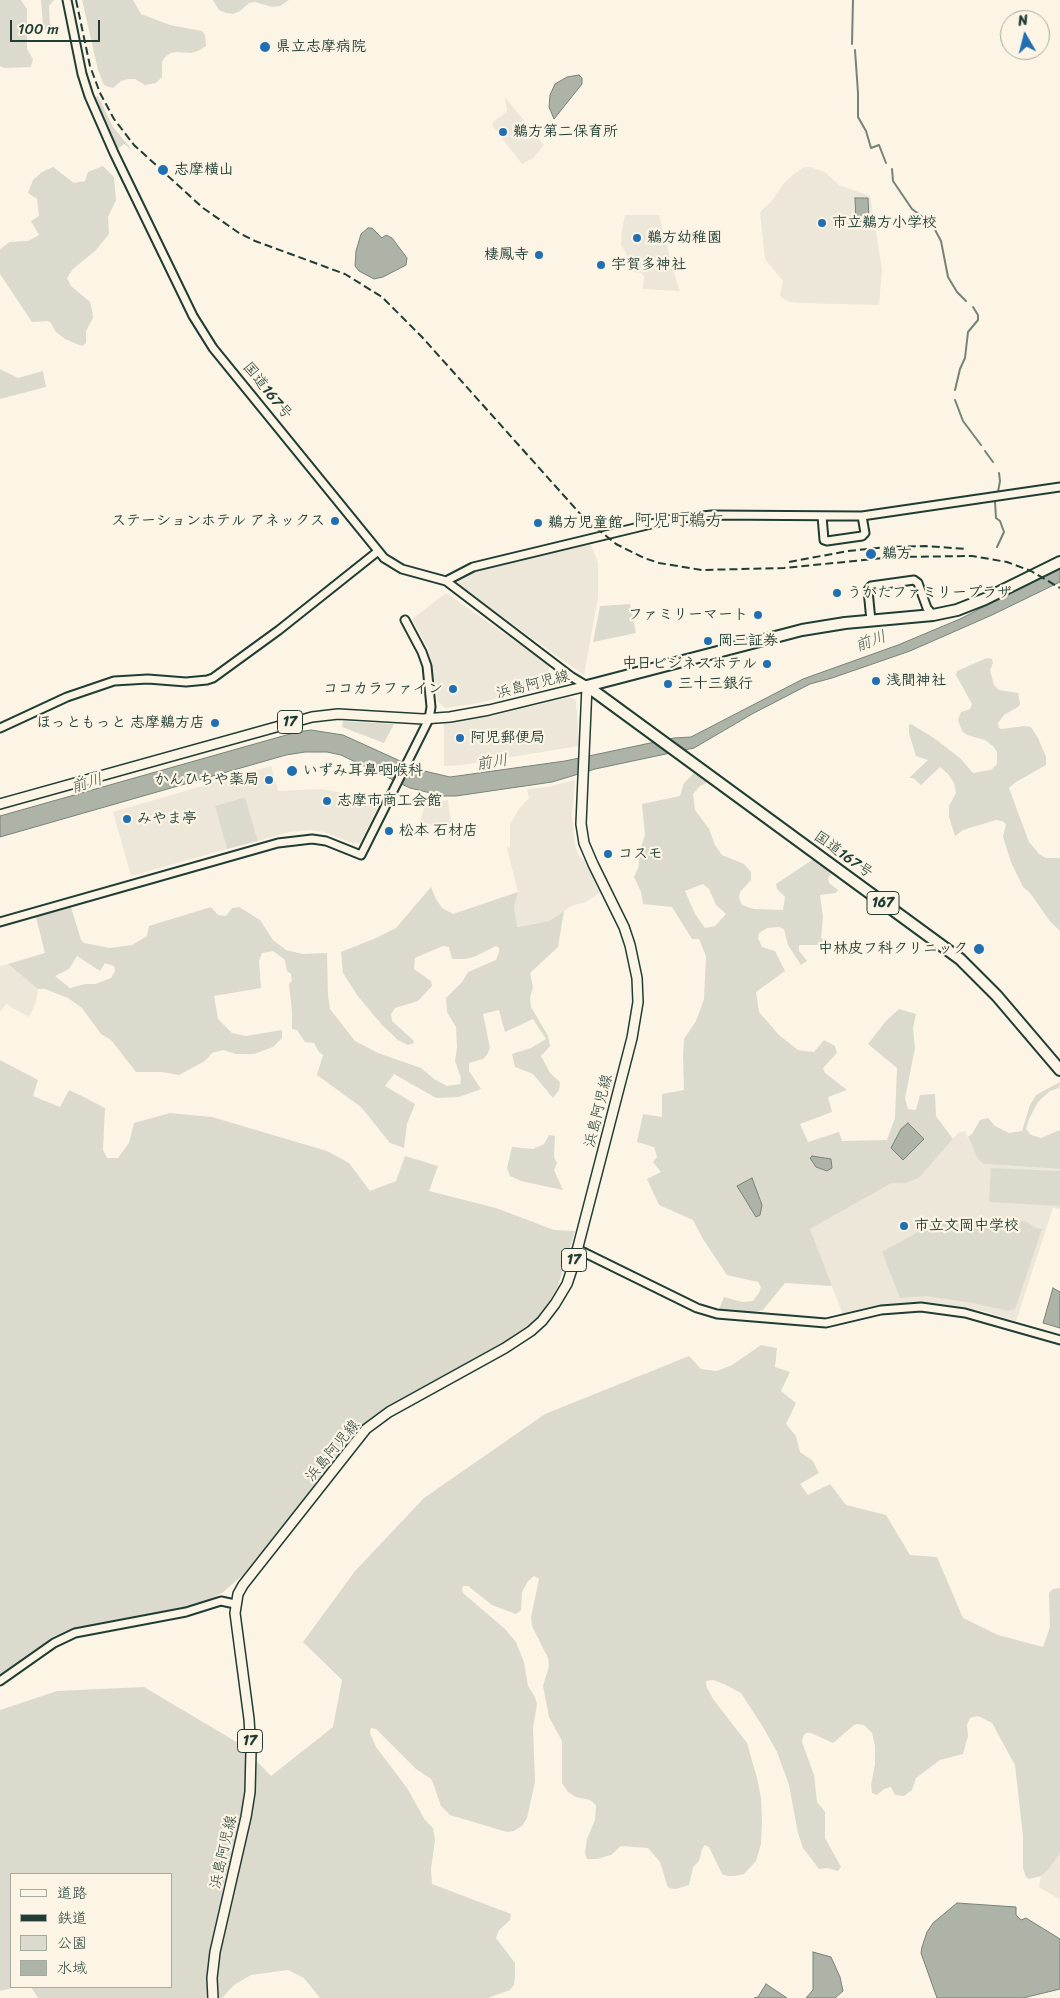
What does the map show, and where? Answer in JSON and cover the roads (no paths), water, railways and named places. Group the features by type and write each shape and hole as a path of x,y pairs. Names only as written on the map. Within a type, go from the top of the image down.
{"highway":[{"path":"587,686 802,630 933,615 971,605 1060,562"},
{"name":"国道167号","path":"587,686 960,959 997,996 1060,1070"}],"main road":[{"name":"浜島阿児線","path":"0,804 312,717 344,714 428,719 489,710 587,686 581,824 584,843 627,936 635,966 638,1002 632,1038 570,1276 559,1298 542,1321 531,1331 505,1348 389,1412 366,1430 243,1585 235,1604 248,1718 251,1776 246,1817 215,1952 212,1978 213,1998"}],"street":[{"name":"国道167号","path":"67,0 88,96 193,316 213,348 377,552 402,568 446,581 572,677 587,686"},
{"path":"446,581 473,567 672,519 712,515 862,516 1060,488"},
{"path":"822,516 824,540 827,542 862,536 865,533 862,516"},
{"path":"0,728 82,690 114,681 148,678 186,682 213,678 279,630 377,552"},
{"path":"871,621 868,590 871,586 914,580 918,584 927,608 933,615"},
{"path":"0,922 286,841 312,839 326,841 361,855 428,719 431,707 427,666 422,652 405,620"},
{"path":"577,1249 689,1304 716,1314 826,1324 881,1310 921,1307 965,1313 1060,1340"},
{"path":"0,1681 54,1643 75,1633 186,1612 221,1601 235,1604"}],"water":[{"path":"579,75 582,78 582,84 554,119 549,107 550,95 555,84 567,77"},
{"path":"855,198 868,198 869,221 856,221"},
{"path":"368,228 372,228 382,238 386,235 392,238 407,258 406,265 383,277 374,279 359,271 355,266 356,251 361,234"},
{"path":"1060,568 1060,582 992,615 910,651 810,684 752,714 694,748 595,769 552,782 456,796 443,796 410,788 341,755 327,752 305,752 286,755 0,837 0,816 297,732 311,730 343,735 420,770 450,777 565,761 674,738 691,737 803,679 898,645 960,619"},
{"path":"908,1123 924,1139 903,1160 891,1148 901,1129"},
{"path":"812,1156 831,1159 832,1168 827,1171 816,1167 810,1158"},
{"path":"752,1178 762,1205 760,1215 756,1217 737,1186"},
{"path":"1053,1288 1060,1292 1060,1328 1043,1323"},
{"path":"957,1903 1016,1907 1016,1915 1021,1920 1026,1918 1060,1939 1060,1989 1023,1998 937,1998 921,1953 922,1947 927,1932 933,1923"},
{"path":"813,1952 831,1957 840,1977 843,1991 835,1998 806,1998 813,1990"},
{"path":"766,1984 787,1998 754,1998 758,1997"}],"waterway":[{"path":"852,44 853,0"},
{"path":"855,50 858,117 866,131 871,148 879,145 886,163"},
{"path":"892,169 893,181 912,209 932,224 941,241 948,277 957,292 966,301"},
{"path":"955,390 965,358 968,332 978,320 978,315 973,307"},
{"path":"955,400 963,421 981,445"},
{"path":"985,451 993,462"},
{"path":"998,492 999,473"},
{"path":"995,502 996,518 1000,521 1004,532 997,547"}],"railway":[{"path":"76,0 90,66 100,93 114,119 134,145 203,208 239,233 255,241 345,274 382,297 422,337 583,517 616,544 659,563 702,570 784,568 894,557 972,556 1007,562 1031,571 1060,588"},
{"path":"789,562 848,551 888,547 925,546 967,549"}],"place":[{"name":"県立志摩病院","path":"265,47"},
{"name":"鵜方第二保育所","path":"503,132"},
{"name":"志摩横山","path":"163,170"},
{"name":"市立鵜方小学校","path":"822,223"},
{"name":"鵜方幼稚園","path":"637,238"},
{"name":"棲鳳寺","path":"539,255"},
{"name":"宇賀多神社","path":"601,265"},
{"name":"ステーションホテル アネックス","path":"335,521"},
{"name":"鵜方児童館","path":"538,523"},
{"name":"鵜方","path":"871,554"},
{"name":"うがたファミリープラザ","path":"837,593"},
{"name":"ファミリーマート","path":"758,615"},
{"name":"岡三証券","path":"708,641"},
{"name":"中日ビジネスホテル","path":"767,664"},
{"name":"浅間神社","path":"876,681"},
{"name":"三十三銀行","path":"668,684"},
{"name":"ココカラファイン","path":"453,689"},
{"name":"ほっともっと 志摩鵜方店","path":"215,723"},
{"name":"阿児郵便局","path":"460,738"},
{"name":"いずみ耳鼻咽喉科","path":"292,771"},
{"name":"かんひちや薬局","path":"269,780"},
{"name":"志摩市商工会館","path":"327,801"},
{"name":"みやま亭","path":"127,819"},
{"name":"松本 石材店","path":"389,831"},
{"name":"コスモ","path":"608,854"},
{"name":"中林皮フ科クリニック","path":"979,949"},
{"name":"市立文岡中学校","path":"904,1226"}],"district":[{"name":"阿児町鵜方","path":"679,521"}],"water label":[{"name":"前川","path":"871,642"},
{"name":"前川","path":"492,763"},
{"name":"前川","path":"87,784"}]}
